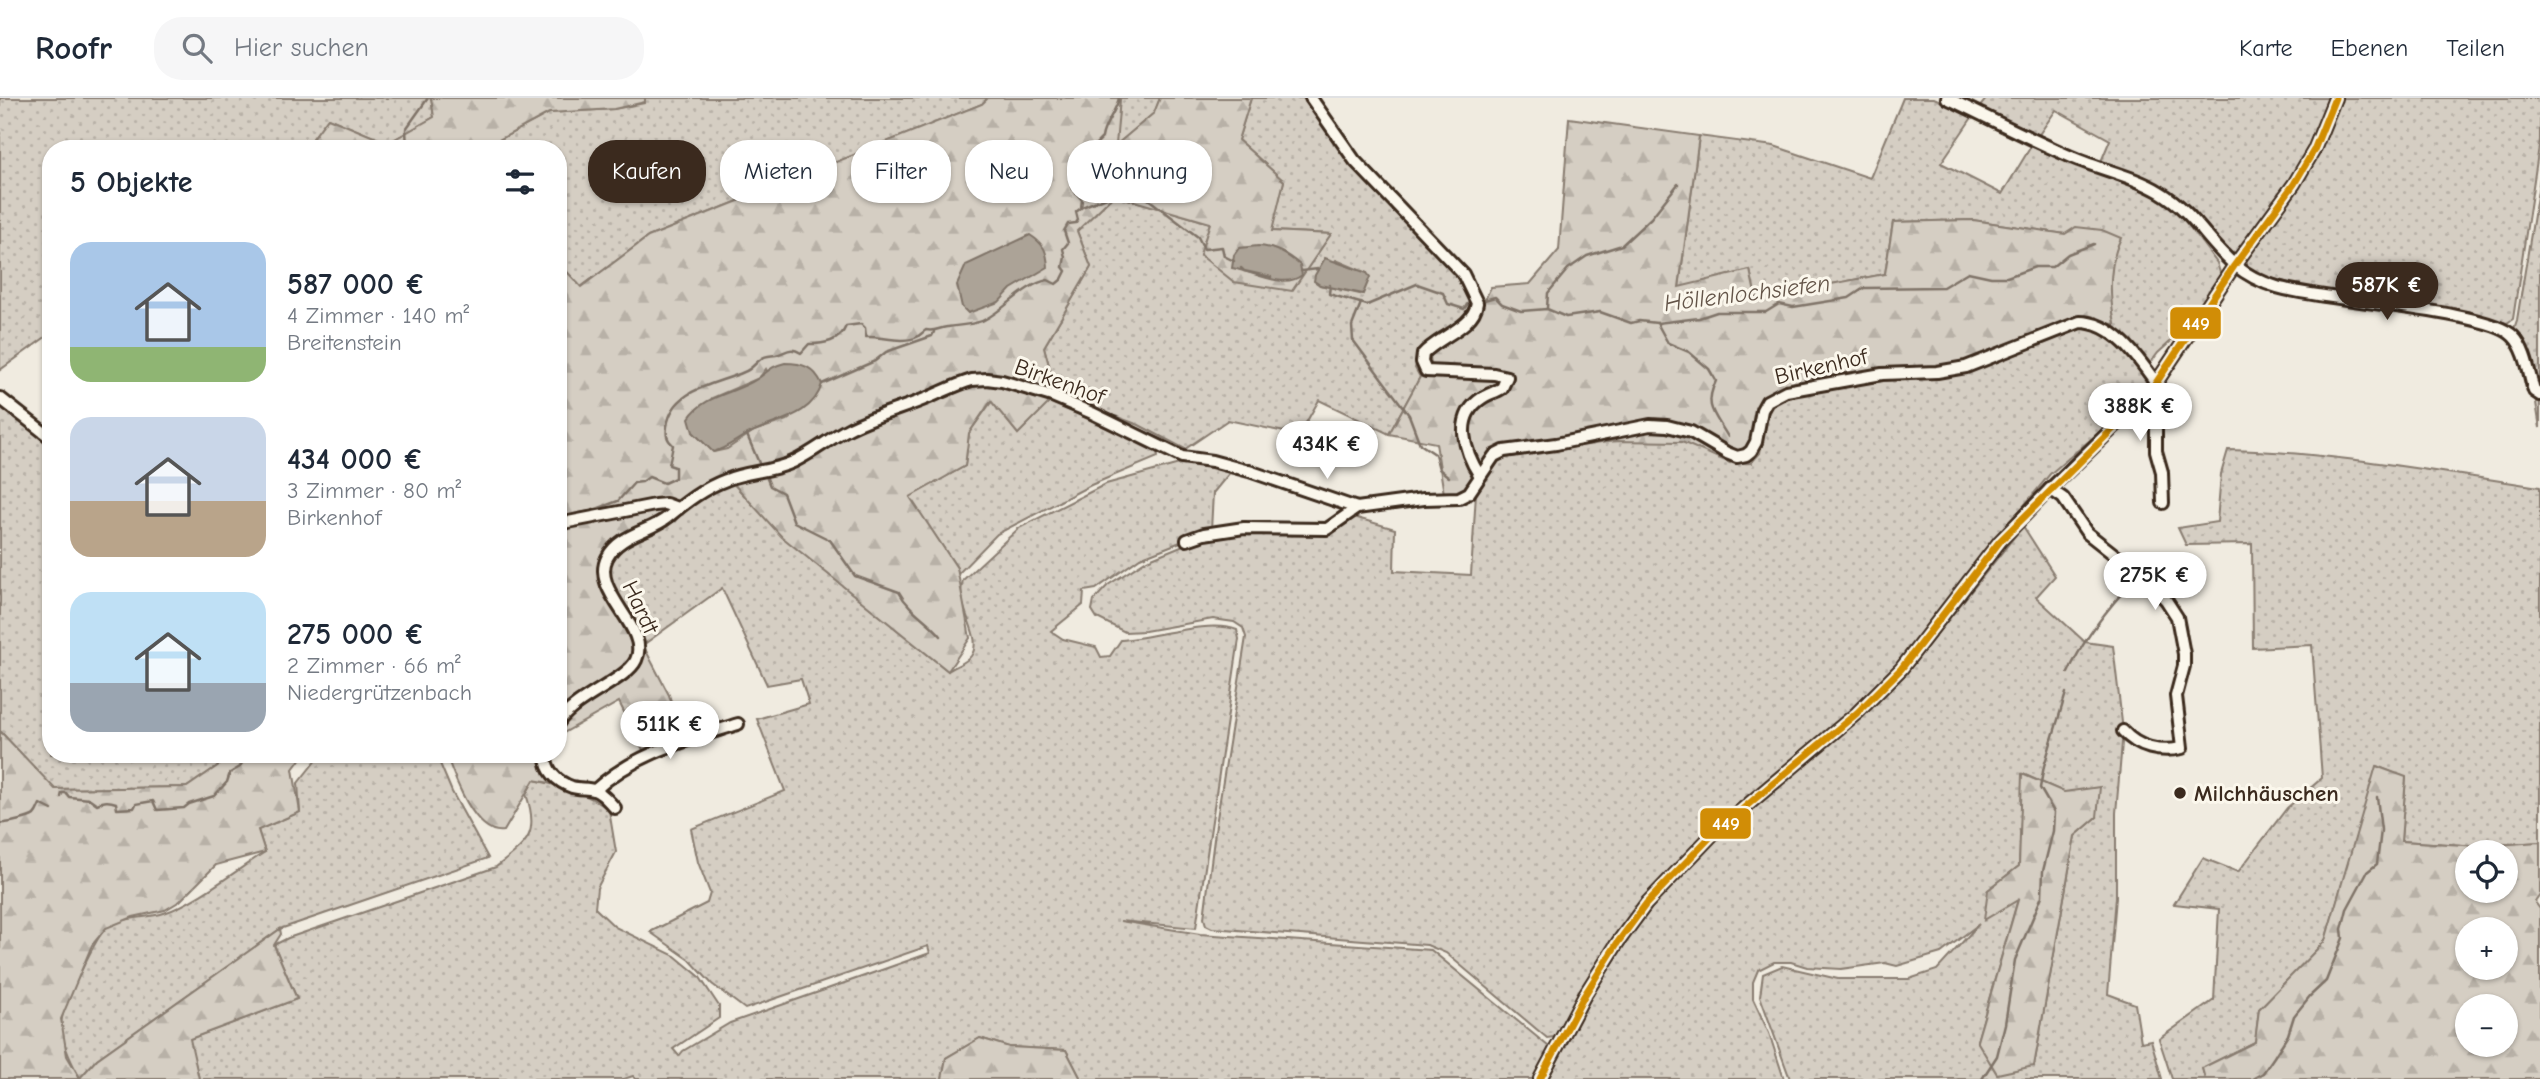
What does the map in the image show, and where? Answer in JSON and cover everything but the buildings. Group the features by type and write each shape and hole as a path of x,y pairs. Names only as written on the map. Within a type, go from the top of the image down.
{"street":[{"path":"1311,98 1355,161 1464,274 1477,303 1472,317 1430,346 1423,354 1422,362 1426,371 1507,377 1502,388 1484,396 1475,404 1467,413 1464,423 1466,452 1480,476"},
{"path":"1947,98 2067,155 2159,191 2186,213 2220,253 2245,274 2301,294 2496,325 2517,341 2537,393"},
{"path":"1540,1079 1584,996 1646,904 1713,834 1857,713 1901,669 2000,541 2156,383 2234,266 2294,184 2314,150 2335,98"},
{"name":"Birkenhof","path":"677,508 706,489 729,479 794,462 852,427 972,380 987,379 1014,384 1052,396 1182,457 1212,461 1249,471 1357,508 1423,499 1459,498 1469,493 1494,456 1504,450 1650,425 1690,432 1727,453 1737,457 1746,455 1756,442 1762,410 1767,401 1786,391 1882,374 1959,369 2080,322 2098,324 2107,330 2134,355 2156,383"},
{"path":"2156,383 2156,451 2162,472 2163,503"},
{"path":"0,398 42,431"},
{"path":"2050,489 2063,498 2087,533 2149,582 2177,617 2184,654 2184,666 2176,696 2182,748 2170,751 2151,749 2123,731"},
{"path":"567,522 655,505 677,508"},
{"name":"Hardt","path":"567,714 581,700 634,665 639,648 611,593 604,569 607,558 625,539 667,518 677,508"},
{"name":"Birkenhof","path":"1187,540 1204,534 1244,528 1328,530 1357,508"},
{"path":"595,790 607,778 662,748 738,724"},
{"path":"547,763 548,768 560,781 573,788 595,790 605,796 615,808"}],"green space":[{"path":"0,98 431,98 434,117 393,140 381,140 328,118 312,140 42,140 42,340 0,370"},
{"path":"431,98 645,98 645,102 614,109 549,113 499,140 393,140 434,117"},
{"path":"645,98 988,98 982,104 892,140 851,140 851,156 837,162 837,140 720,140 720,203 733,203 648,237 581,287 567,272 567,140 499,140 549,113 614,109 645,103"},
{"path":"988,98 1120,98 1116,140 1067,140 1067,203 1106,203 1077,231 1091,267 1044,347 1057,395 1018,434 991,401 969,433 965,466 910,497 957,568 970,638 948,671 782,537 732,482 690,492 656,520 608,546 599,566 606,593 630,641 643,645 669,695 682,736 644,752 619,702 567,731 567,272 581,287 648,237 733,203 837,203 837,162 851,156 851,203 951,203 951,140 892,140 982,104","holes":["766,369 790,419 754,431 727,449 714,452 693,432 712,398 759,378"]},
{"path":"1120,98 1160,98 1154,113 1122,140 1116,140"},
{"path":"1160,98 1251,98 1238,140 1284,181 1272,231 1331,234 1292,291 1234,282 1200,255 1210,223 1141,203 1212,203 1212,140 1122,140 1154,113"},
{"path":"1251,98 1305,98 1351,162 1457,272 1467,290 1474,309 1420,350 1415,368 1420,377 1389,434 1319,400 1299,435 1228,420 1185,449 1139,425 1057,395 1044,347 1091,267 1077,231 1106,203 1141,203 1210,223 1200,256 1292,290 1331,234 1271,231 1284,181 1238,140","holes":["1336,260 1367,273 1360,294 1320,285"]},
{"path":"1903,98 1934,98 1973,116 1941,163 2002,194 2033,143 2080,167 2155,194 2179,213 2217,263 2221,276 2180,333 2158,353 2146,369 2139,369 2145,376 2147,385 2096,435 2050,474 1961,582 1895,670 1837,725 1747,798 1676,865 1633,913 1595,966 1554,1037 1547,1038 1446,953 1427,945 1212,928 1206,925 1204,918 1215,831 1246,637 1243,628 1234,622 1213,619 1125,632 1097,618 1092,610 1094,600 1108,585 1147,560 1203,537 1270,531 1329,534 1354,517 1395,529 1394,571 1471,575 1476,493 1498,459 1611,441 1657,440 1689,444 1729,461 1751,463 1760,453 1766,416 1771,406 1786,397 1879,379 1928,378 2080,322 2115,324 2109,297 2113,254 2065,234 1973,220 1893,222 1885,274 1756,298 1750,270 1679,288 1699,136 1774,146 1870,178"},
{"path":"1987,98 2329,98 2308,150 2238,251 2230,254 2178,197 2152,181 2100,164 2110,140 2056,110 2038,136 1979,108"},
{"path":"2339,98 2540,98 2540,140 2513,319 2507,323 2347,296 2284,282 2253,272 2247,265 2249,253 2305,177 2323,144"},
{"path":"328,118 381,140 312,140"},
{"path":"1569,118 1699,136 1679,287 1750,270 1756,298 1885,274 1893,222 1973,220 2065,234 2076,227 2102,230 2121,238 2111,280 2115,324 2090,322 1966,367 1785,391 1767,401 1756,442 1739,450 1730,463 1682,442 1613,441 1498,459 1476,493 1444,494 1436,443 1389,434 1420,377 1431,365 1430,356 1475,321 1491,287 1530,284 1559,250"},
{"path":"2540,178 2540,428 2534,390 2512,335 2517,320"},
{"path":"0,397 42,431 42,763 222,763 187,787 54,789 0,731"},
{"path":"992,401 1018,434 1050,401 1157,451 1158,457 1091,485 997,534 958,574 957,568 909,497 965,466 969,433"},
{"path":"2228,450 2345,459 2540,487 2540,842 2455,840 2455,844 2401,841 2406,778 2377,766 2325,941 2259,1009 2255,1042 2202,1068 2205,1079 2172,1079 2159,1039 2214,1000 2219,909 2174,904 2203,858 2238,872 2287,808 2322,778 2312,645 2253,648 2252,544 2186,545 2178,528 2217,522 2221,474"},
{"path":"1183,463 1232,470 1213,493 1211,530 1140,558 1096,589 1084,591 1083,605 1051,631 1063,639 1096,647 1101,657 1110,656 1121,640 1196,628 1225,627 1237,630 1239,639 1196,928 1120,921 1200,934 1431,950 1554,1051 1540,1079 1081,1079 1066,1050 1009,1047 980,1038 946,1058 942,1079 635,1079 633,1076 624,1079 199,1079 189,1039 297,999 274,945 496,867 528,837 532,819 526,794 534,780 583,794 609,810 616,852 597,888 595,908 615,927 675,956 699,976 719,1006 719,1018 673,1049 679,1056 730,1023 930,953 928,946 745,1009 712,984 690,960 650,932 707,903 710,893 698,862 691,829 785,791 757,719 809,704 801,679 767,685 722,588 643,645 611,585 610,559 619,547 675,521 686,507 709,492 732,482 783,537 948,671 969,659 974,648 972,631 962,601 963,580 1019,528 1106,484"},
{"path":"2023,526 2055,576 2036,597 2085,642 2113,646 2123,731 2116,813 2116,897 2108,994 2135,1004 2141,1042 2151,1040 2162,1079 1790,1079 1760,996 1763,974 1782,966 1838,979 1909,979 1937,970 1979,924 1941,953 1897,966 1885,963 1841,969 1774,962 1758,970 1753,982 1753,999 1769,1033 1784,1079 1548,1079 1591,998 1632,933 1668,888 1707,846 1859,719 1905,674","holes":["2023,774 2064,792 2097,817 2075,836 2034,1066 1977,1041 2018,899 1988,890 2019,866"]},
{"path":"0,731 55,789 187,787 222,763 297,763 293,769 300,812 258,830 265,852 216,865 180,901 165,910 133,917 106,928 92,945 61,1019 67,1056 80,1078 97,1059 280,929 281,934 274,945 297,999 190,1039 199,1079 0,1079"},
{"path":"314,763 440,763 452,792 488,858 280,929 97,1059 80,1078 64,1041 62,1018 68,999 102,932 120,921 176,909 265,852 258,830 300,812 298,783"},
{"path":"449,763 542,763 556,784 534,780 504,831 494,830 475,815"},
{"path":"2376,766 2406,777 2401,841 2455,844 2455,903 2518,903 2518,843 2540,842 2540,895 2535,902 2540,909 2540,1079 2205,1079 2202,1068 2255,1042 2259,1009 2325,941"},
{"path":"2022,774 2064,792 2100,787 2097,817 2075,836 2034,1066 1997,1074 1977,1041 2018,900 1984,920 1988,890 2019,866"},
{"path":"980,1038 1009,1047 1066,1050 1081,1079 942,1079 946,1058"}],"shaded area":[{"path":"1030,235 1044,248 1048,267 1011,289 999,302 968,313 962,307 957,285 966,265"},
{"path":"1258,246 1275,250 1290,258 1300,265 1302,275 1287,281 1268,279 1232,268 1234,255 1239,248"},
{"path":"1325,258 1367,273 1370,277 1363,294 1320,285 1314,281"},
{"path":"785,363 807,367 822,384 811,403 802,410 713,452 693,432 689,418 703,404 748,384"}],"waterway":[{"path":"407,140 406,129 428,98 432,98"},
{"path":"575,514 618,501 634,483 649,477 664,483 675,478 675,467 669,465 673,445 668,438 667,426 677,403 697,390 746,371 765,357 791,350 801,353 809,344 826,343 836,339 846,326 861,324 865,328 866,337 912,339 926,330 981,321 1031,286 1048,280 1056,284 1066,271 1063,267 1063,249 1068,243 1064,231 1068,224 1076,223 1076,212 1081,208 1082,200 1072,188 1074,177 1083,162 1093,155 1093,147 1102,138 1119,98"},
{"path":"1547,308 1548,293 1568,269 1587,256 1622,245 1651,218 1678,184"},
{"name":"Höllenlochsiefen","path":"1082,207 1109,196 1139,192 1198,237 1204,249 1222,247 1224,256 1234,261"},
{"name":"Höllenlochsiefen","path":"1481,301 1495,297 1502,304 1521,311 1547,309 1566,317 1600,312 1631,323 1657,323 1699,318 1717,312 1766,312 1779,304 1793,307 1849,298 1864,288 1943,287 1968,272 2007,277 2035,267 2052,267 2068,254 2094,244"},
{"name":"Höllenlochsiefen","path":"1241,268 1271,277"},
{"name":"Höllenlochsiefen","path":"1301,271 1318,269"},
{"name":"Höllenlochsiefen","path":"1330,285 1329,294 1367,305 1417,284 1443,293 1448,304 1464,309 1469,302"},
{"path":"1361,303 1352,326 1353,340 1409,415 1420,444 1435,454 1439,469 1449,477"},
{"path":"1657,323 1668,343 1689,352 1709,369 1716,381 1711,397 1712,410 1728,437"},
{"path":"822,384 875,361 886,352 932,336 934,332"},
{"path":"747,435 759,463"},
{"path":"766,476 770,486 783,493 794,522 830,540 855,576 899,592 908,605 941,636"},
{"path":"2068,673 2092,630 2123,592"},
{"path":"1982,1079 1997,1056 2015,960 2042,896 2043,871 2053,831 2054,812 2040,788 2066,693"},
{"path":"61,797 62,793 66,793 69,797 90,799 97,804 111,801 116,803 117,809 134,808 136,804 153,801 157,810 184,808 214,796 227,782 230,773 242,763"},
{"path":"2252,1079 2263,1073 2288,1035 2294,1016 2326,981 2343,938 2342,929 2347,909 2367,872 2377,864 2381,830 2377,797"},
{"path":"0,823 32,816 40,804 52,810"}],"transit line":[{"name":"449","path":"1540,1079 1584,996 1646,904 1713,834 1857,713 1901,669 2000,541 2156,383 2234,266 2294,184 2314,150 2335,98"}],"place":[{"name":"Milchhäuschen","path":"2180,793"}]}
